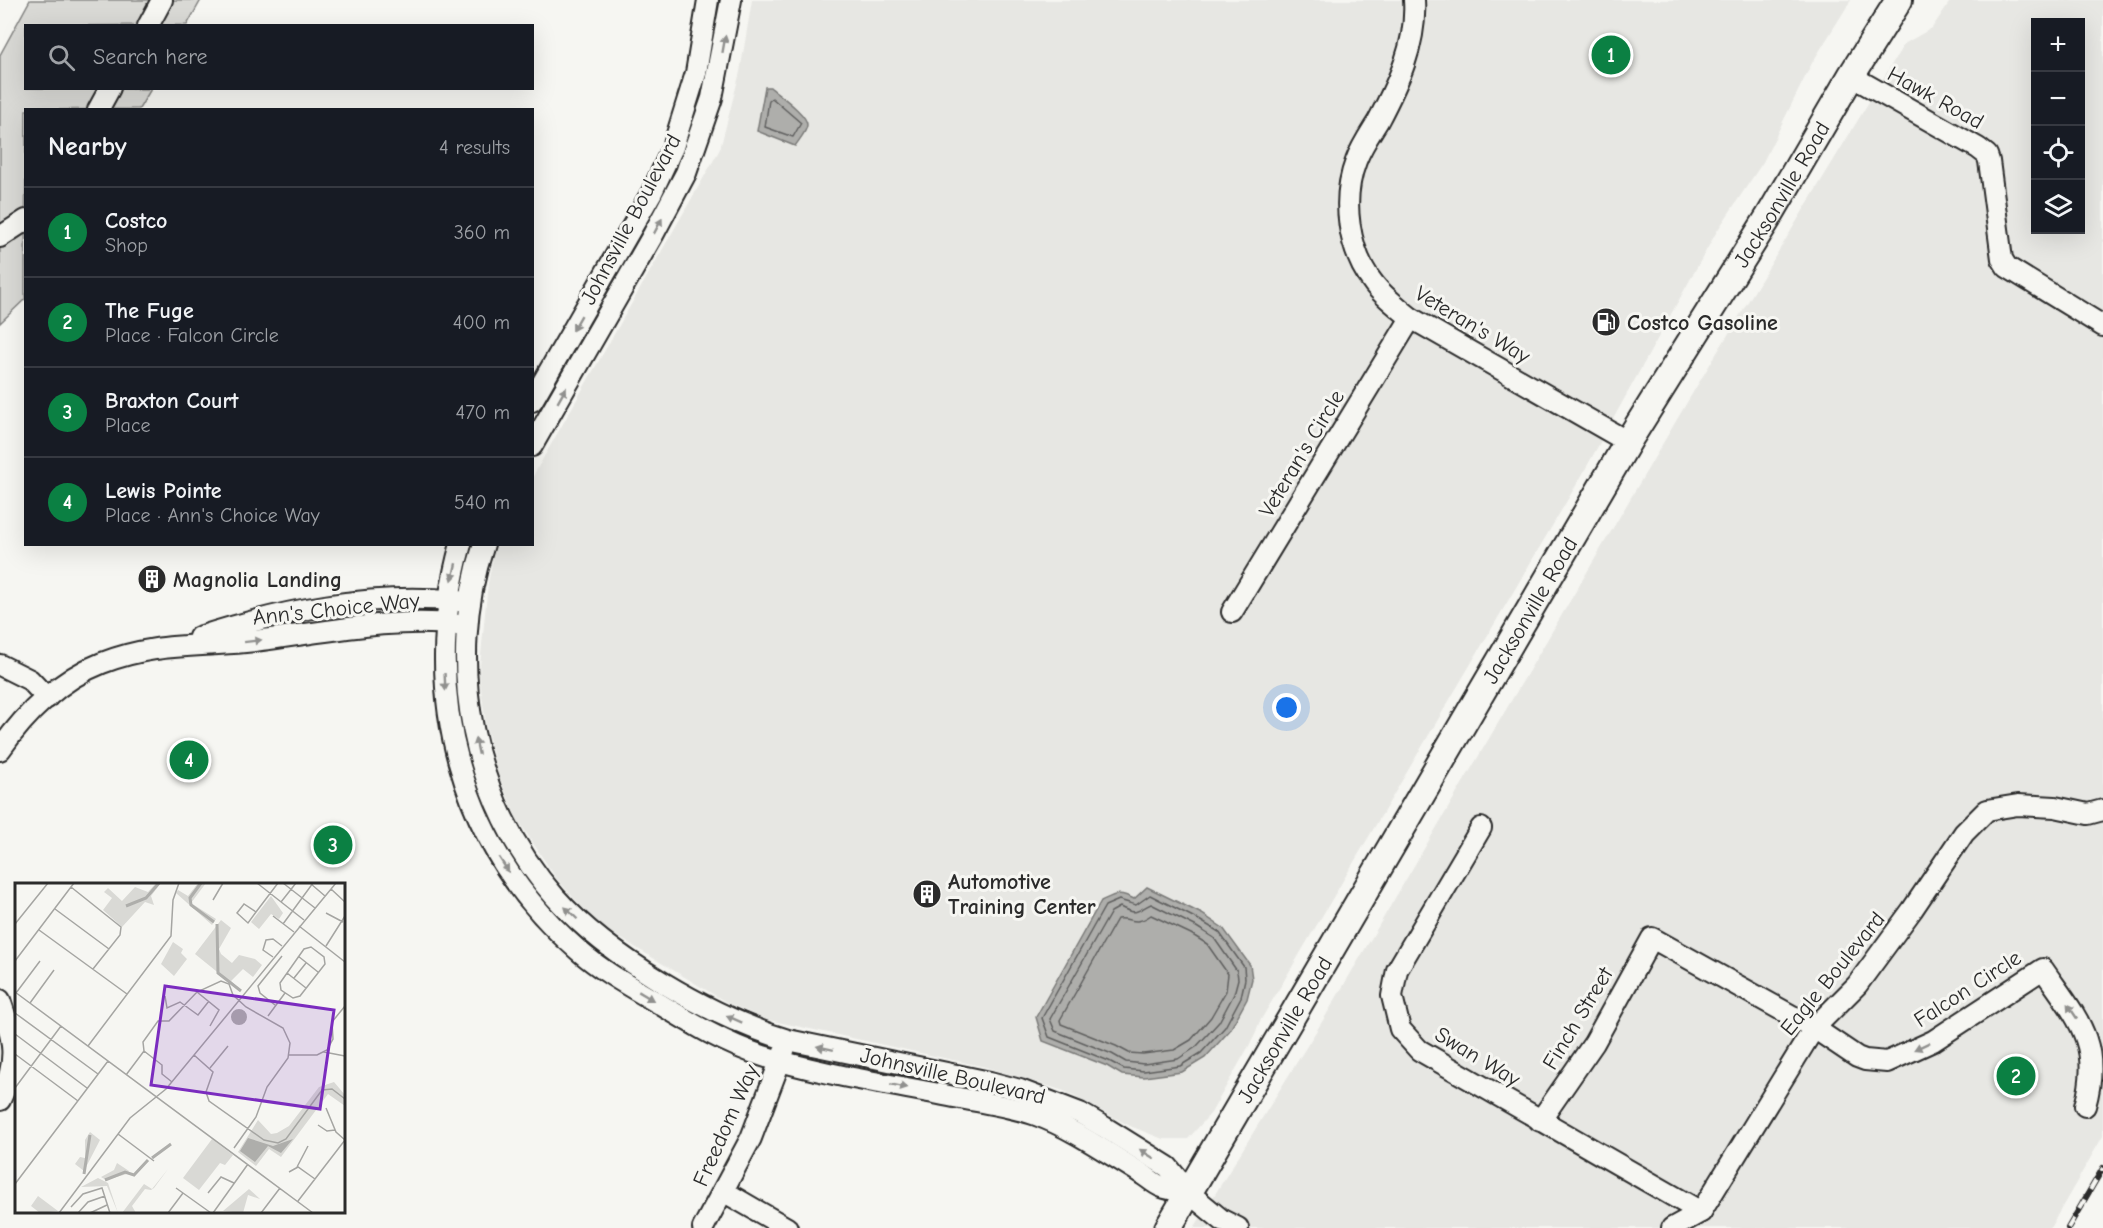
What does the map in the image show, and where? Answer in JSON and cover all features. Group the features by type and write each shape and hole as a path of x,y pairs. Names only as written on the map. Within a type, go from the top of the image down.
{"main road":[{"name":"Jacksonville Road","path":"1168,1228 1628,442 1768,218 1851,76 1899,0"}],"street":[{"path":"149,24 162,0"},
{"name":"Johnsville Boulevard","path":"534,397 652,192 673,147 696,73 708,0"},
{"name":"Johnsville Boulevard","path":"534,443 653,235 686,172 712,98 731,0"},
{"name":"Veteran's Way","path":"1413,0 1414,26 1408,55 1356,160 1349,189 1348,209 1351,234 1357,254 1367,273 1384,295 1411,318 1628,442"},
{"name":"Hawk Road","path":"1851,76 1987,155 2002,259 2007,267 2103,326"},
{"path":"99,108 109,90"},
{"path":"0,237 24,221"},
{"name":"Veteran's Circle","path":"1232,612 1411,318"},
{"name":"Johnsville Boulevard","path":"461,546 449,600 444,658 446,703 461,772 468,794 500,860 544,918 579,951 620,980 736,1046 780,1061 1036,1115 1067,1130 1160,1187 1189,1193"},
{"name":"Johnsville Boulevard","path":"483,546 475,572 467,626 466,678 478,754 499,812 537,875 555,897 589,930 638,966 721,1014 762,1032 788,1040 990,1082 1020,1090 1080,1113 1168,1167 1189,1193"},
{"name":"Ann's Choice Way","path":"174,645 229,627 289,612 376,599 471,602"},
{"name":"Ann's Choice Way","path":"0,750 30,712 71,679 102,663 131,652 174,645 243,642 373,626 446,623 467,626"},
{"path":"0,665 30,680 47,698"},
{"name":"Eagle Boulevard","path":"1701,1212 1814,1028 1857,985 1964,834 1987,810 2018,805 2055,807 2088,814 2103,810"},
{"name":"Swan Way","path":"1481,828 1397,970 1392,996 1400,1029 1419,1050 1701,1212"},
{"name":"Falcon Circle","path":"1652,938 1814,1028 1865,1060 1887,1062 1933,1041 2043,969 2072,1010 2088,1038 2093,1070 2092,1083 2085,1106"},
{"name":"Finch Street","path":"1540,1121 1593,1043 1652,938"},
{"path":"0,1000 10,1030 14,1054 7,1084 0,1100"},
{"name":"Freedom Way","path":"703,1228 751,1138 788,1040"},
{"path":"723,1191 787,1228"},
{"path":"1189,1193 1222,1220 1238,1228"},
{"path":"1672,1228 1701,1212"}],"shaded area":[{"path":"30,0 201,0 188,24 24,24 24,90 150,90 140,108 24,108 24,300 0,323 0,55"},
{"path":"752,0 1851,0 1812,63 1763,162 1717,231 1581,477 1259,1023 1254,1037 1211,1113 1188,1139 1163,1139 1130,1126 1064,1091 985,1067 764,1019 726,1002 605,929 580,905 556,878 517,819 497,772 486,726 479,675 488,583 495,548 496,546 534,546 534,474 720,149 740,72"},
{"path":"1951,0 2103,0 2103,1136 2050,1228 1194,1228 1325,1017 1689,399 1904,44 1932,28"}],"water":[{"path":"765,87 770,87 785,99 798,110 806,121 806,130 795,146 757,131"},
{"path":"1147,887 1202,914 1223,928 1250,965 1252,979 1247,999 1230,1030 1205,1058 1182,1072 1144,1077 1122,1075 1107,1066 1043,1041 1036,1017 1101,901 1118,894 1134,899"}],"railway":[{"path":"2068,1228 2103,1168"}],"place":[{"name":"Costco","path":"1611,55"},
{"name":"Costco Gasoline","path":"1606,322"},
{"name":"Magnolia Landing","path":"152,579"},
{"name":"Lewis Pointe","path":"189,760"},
{"name":"Braxton Court","path":"333,845"},
{"name":"Automotive Training Center","path":"927,894"},
{"name":"The Fuge","path":"2016,1076"}]}
